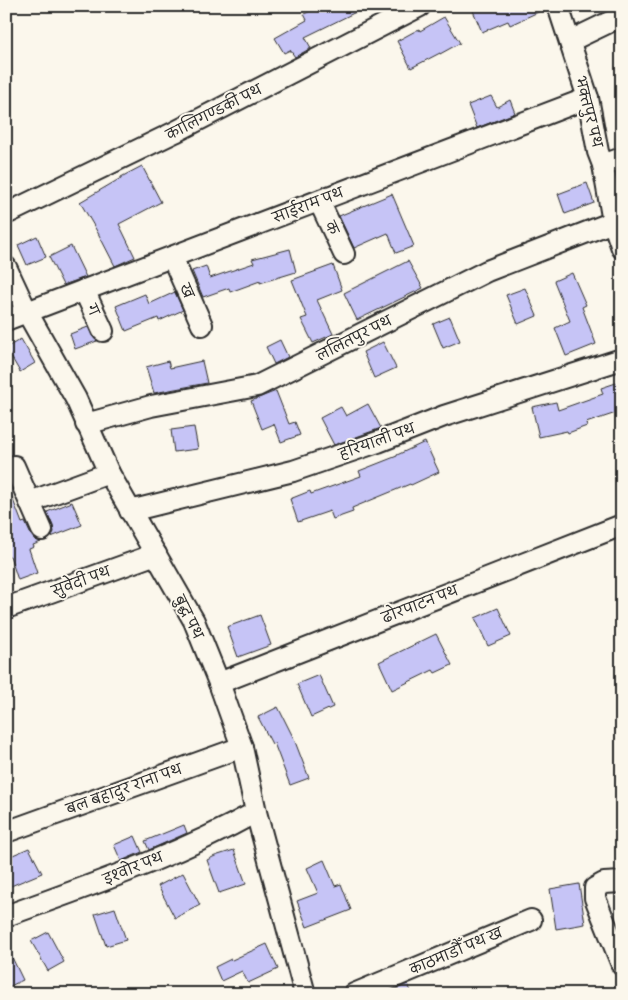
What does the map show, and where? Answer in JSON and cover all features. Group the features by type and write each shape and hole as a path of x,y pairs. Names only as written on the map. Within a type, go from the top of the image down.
{"street":[{"name":"कालिगण्डकी पथ","path":"6,214 175,132 420,6"},
{"name":"भक्तपुर पथ","path":"558,6 588,98 598,152 612,161 613,222 622,248"},
{"path":"570,41 622,16"},
{"name":"साईराम पथ","path":"6,320 588,98"},
{"name":"क","path":"319,201 344,254"},
{"name":"ललितपुर पथ","path":"86,424 151,406 257,386 486,272 613,222"},
{"name":"ख","path":"172,257 202,324"},
{"name":"बुद्ध पथ","path":"6,267 27,312 76,399 109,473 194,621 242,746 256,812 305,994"},
{"name":"ग","path":"84,290 103,331"},
{"name":"हरियाली पथ","path":"130,511 293,471 378,442 444,416 622,359"},
{"path":"14,466 42,530"},
{"path":"30,502 109,473"},
{"name":"ढोरपाटन पथ","path":"219,683 622,525"},
{"name":"सुवेदी पथ","path":"6,608 156,554"},
{"name":"बल बहादुर राना पथ","path":"6,832 242,746"},
{"name":"इश्वोर पथ","path":"6,916 164,856 235,824 256,812"},
{"path":"622,882 604,883 595,888 595,898 622,965"},
{"name":"काठमाडौँ पथ ख","path":"354,994 531,920"}],"building":[{"path":"321,6 368,6 305,37 311,48 295,57 290,50 284,53 275,38 307,20 304,14"},
{"path":"471,6 546,6 547,8 510,25 508,21 482,32"},
{"path":"444,17 460,43 411,68 397,41 419,29 420,31"},
{"path":"491,96 497,107 510,100 515,113 477,128 468,105"},
{"path":"142,166 161,202 119,224 135,257 115,266 80,202"},
{"path":"587,183 594,203 565,214 558,194"},
{"path":"392,194 414,246 396,253 388,233 354,248 339,216"},
{"path":"37,236 46,257 27,265 18,245"},
{"path":"71,246 86,277 63,285 49,257"},
{"path":"290,249 296,272 260,283 260,281 230,292 229,288 203,297 192,271 206,266 210,278 254,263 252,259"},
{"path":"408,261 423,288 357,320 344,293"},
{"path":"333,265 342,290 317,300 333,334 313,343 301,319 307,317 292,280"},
{"path":"572,273 586,305 582,307 596,344 566,356 555,328 570,321 554,281"},
{"path":"525,288 537,316 518,324 506,295"},
{"path":"175,292 183,310 159,321 158,318 126,331 116,306 145,294 149,304"},
{"path":"450,317 460,341 443,348 433,324"},
{"path":"88,327 92,336 97,341 75,349 70,334"},
{"path":"21,339 35,363 20,372 6,348"},
{"path":"280,340 288,357 274,364 266,347"},
{"path":"383,342 396,368 374,378 363,352"},
{"path":"168,361 170,368 202,361 207,383 154,393 146,367"},
{"path":"622,381 622,411 586,423 587,426 568,433 567,431 539,437 532,407 556,402 558,410 603,394 601,388"},
{"path":"276,391 289,424 295,422 300,435 281,442 274,424 262,429 251,401"},
{"path":"368,404 381,428 334,445 320,418 341,407 346,416"},
{"path":"194,427 198,449 174,452 171,430"},
{"path":"425,442 439,472 352,508 353,512 333,519 330,511 298,522 290,499 310,491 311,494 361,476 359,471 397,456"},
{"path":"6,487 8,487 22,523 25,522 35,540 41,542 29,549 37,573 18,580 10,556 6,557"},
{"path":"72,502 82,525 51,537 54,532 47,512"},
{"path":"498,608 511,636 488,646 475,618"},
{"path":"260,615 271,645 238,657 227,627"},
{"path":"436,634 452,665 435,673 433,670 392,690 379,662"},
{"path":"319,675 333,707 311,717 297,684"},
{"path":"278,707 294,739 309,778 290,785 274,743 272,744 258,717"},
{"path":"184,825 187,833 149,850 145,841"},
{"path":"135,836 142,852 121,861 114,845"},
{"path":"29,848 42,873 6,888 6,858"},
{"path":"234,850 246,884 219,893 207,860"},
{"path":"324,860 335,886 341,884 351,910 307,927 297,901 318,893 307,868"},
{"path":"183,873 200,905 175,918 158,886"},
{"path":"579,884 585,924 556,929 550,889"},
{"path":"115,908 126,940 106,946 95,914"},
{"path":"48,932 64,962 48,971 31,941"},
{"path":"267,944 278,969 248,983 242,971 221,981 215,967"},
{"path":"6,945 23,980 6,988"},
{"path":"408,984 412,994 385,994"}]}
